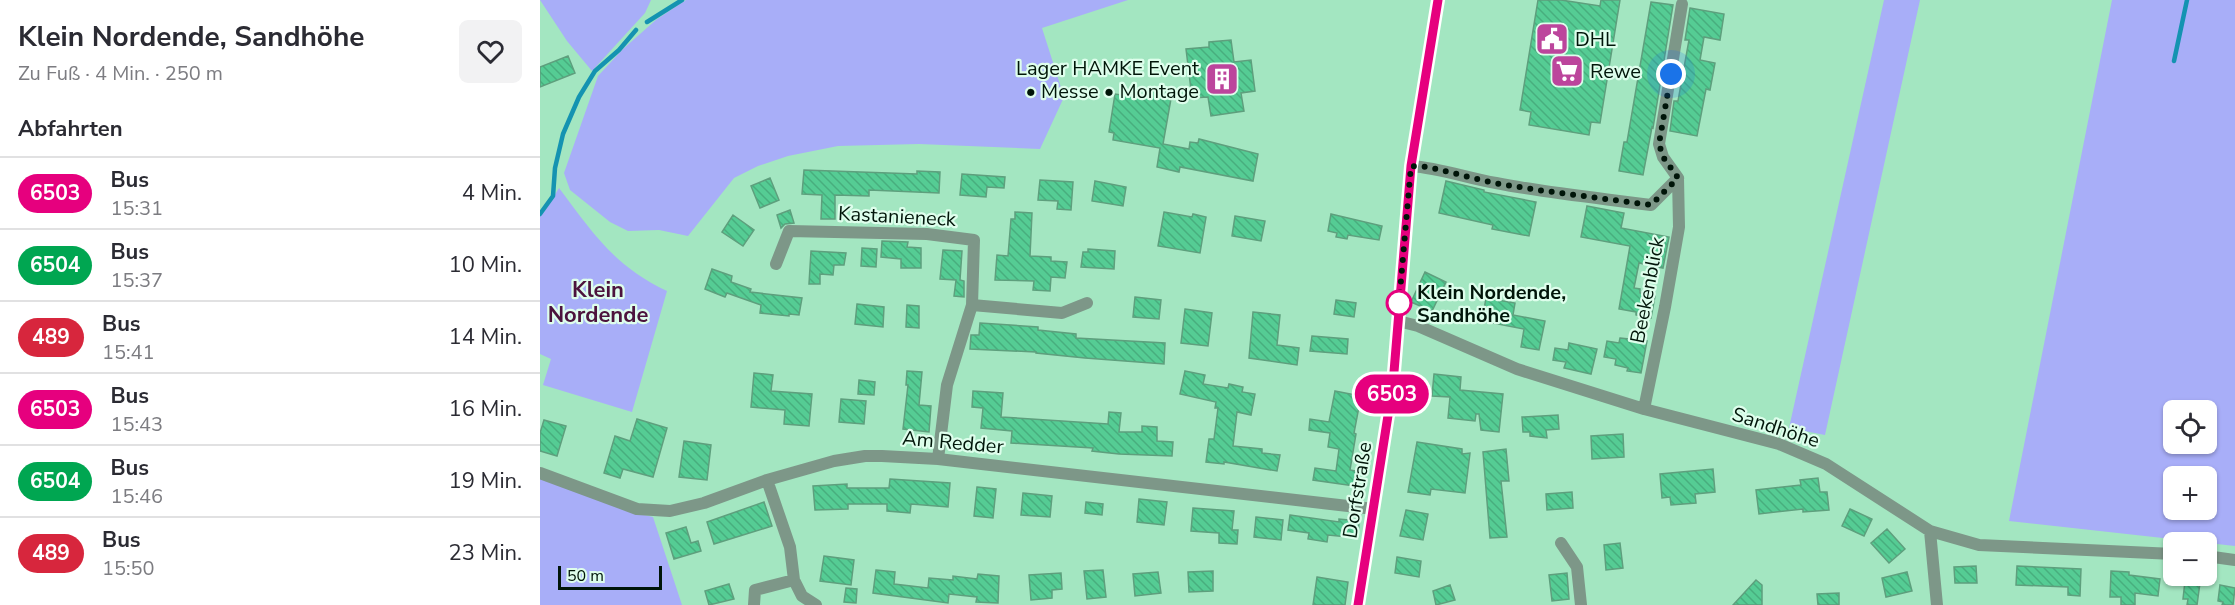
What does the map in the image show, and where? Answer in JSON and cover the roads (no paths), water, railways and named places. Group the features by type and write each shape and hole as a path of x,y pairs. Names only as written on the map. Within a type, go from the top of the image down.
{"street":[{"name":"Dorfstraße","path":"1358,605 1393,384 1411,166 1438,0"},
{"path":"1411,166 1428,167 1494,183 1651,205 1678,178 1663,157 1659,144 1682,4"},
{"name":"Beekenblick","path":"1644,409 1679,227 1678,178"},
{"name":"Kastanieneck","path":"776,264 789,231 927,234 974,240 972,305 947,385 938,459"},
{"path":"972,305 1062,313 1087,303"},
{"name":"Sandhöhe","path":"1398,321 1418,326 1518,369 1644,409 1779,444 1826,464 1930,531 1979,545 2163,553"},
{"name":"Am Redder","path":"540,473 637,509 670,510 704,503 809,467 865,456 938,459 1374,509"},
{"path":"767,480 790,547 794,580 802,596 816,605"},
{"path":"1930,531 1936,605"},
{"path":"1561,543 1577,567 1581,605"},
{"path":"2217,558 2235,560"},
{"path":"754,605 755,590 794,580"}],"waterway":[{"path":"647,22 682,0"},
{"path":"2174,61 2187,0"},
{"path":"540,214 553,196 555,168 563,134 579,97 595,71 619,50 636,30"}],"place":[{"name":"DHL","path":"1552,39"},
{"name":"Rewe","path":"1567,71"},
{"name":"Lager HAMKE Event • Messe • Montage","path":"1222,79"},
{"name":"Klein Nordende, Sandhöhe","path":"1399,303"}],"district":[{"name":"Klein Nordende","path":"598,302"}]}
